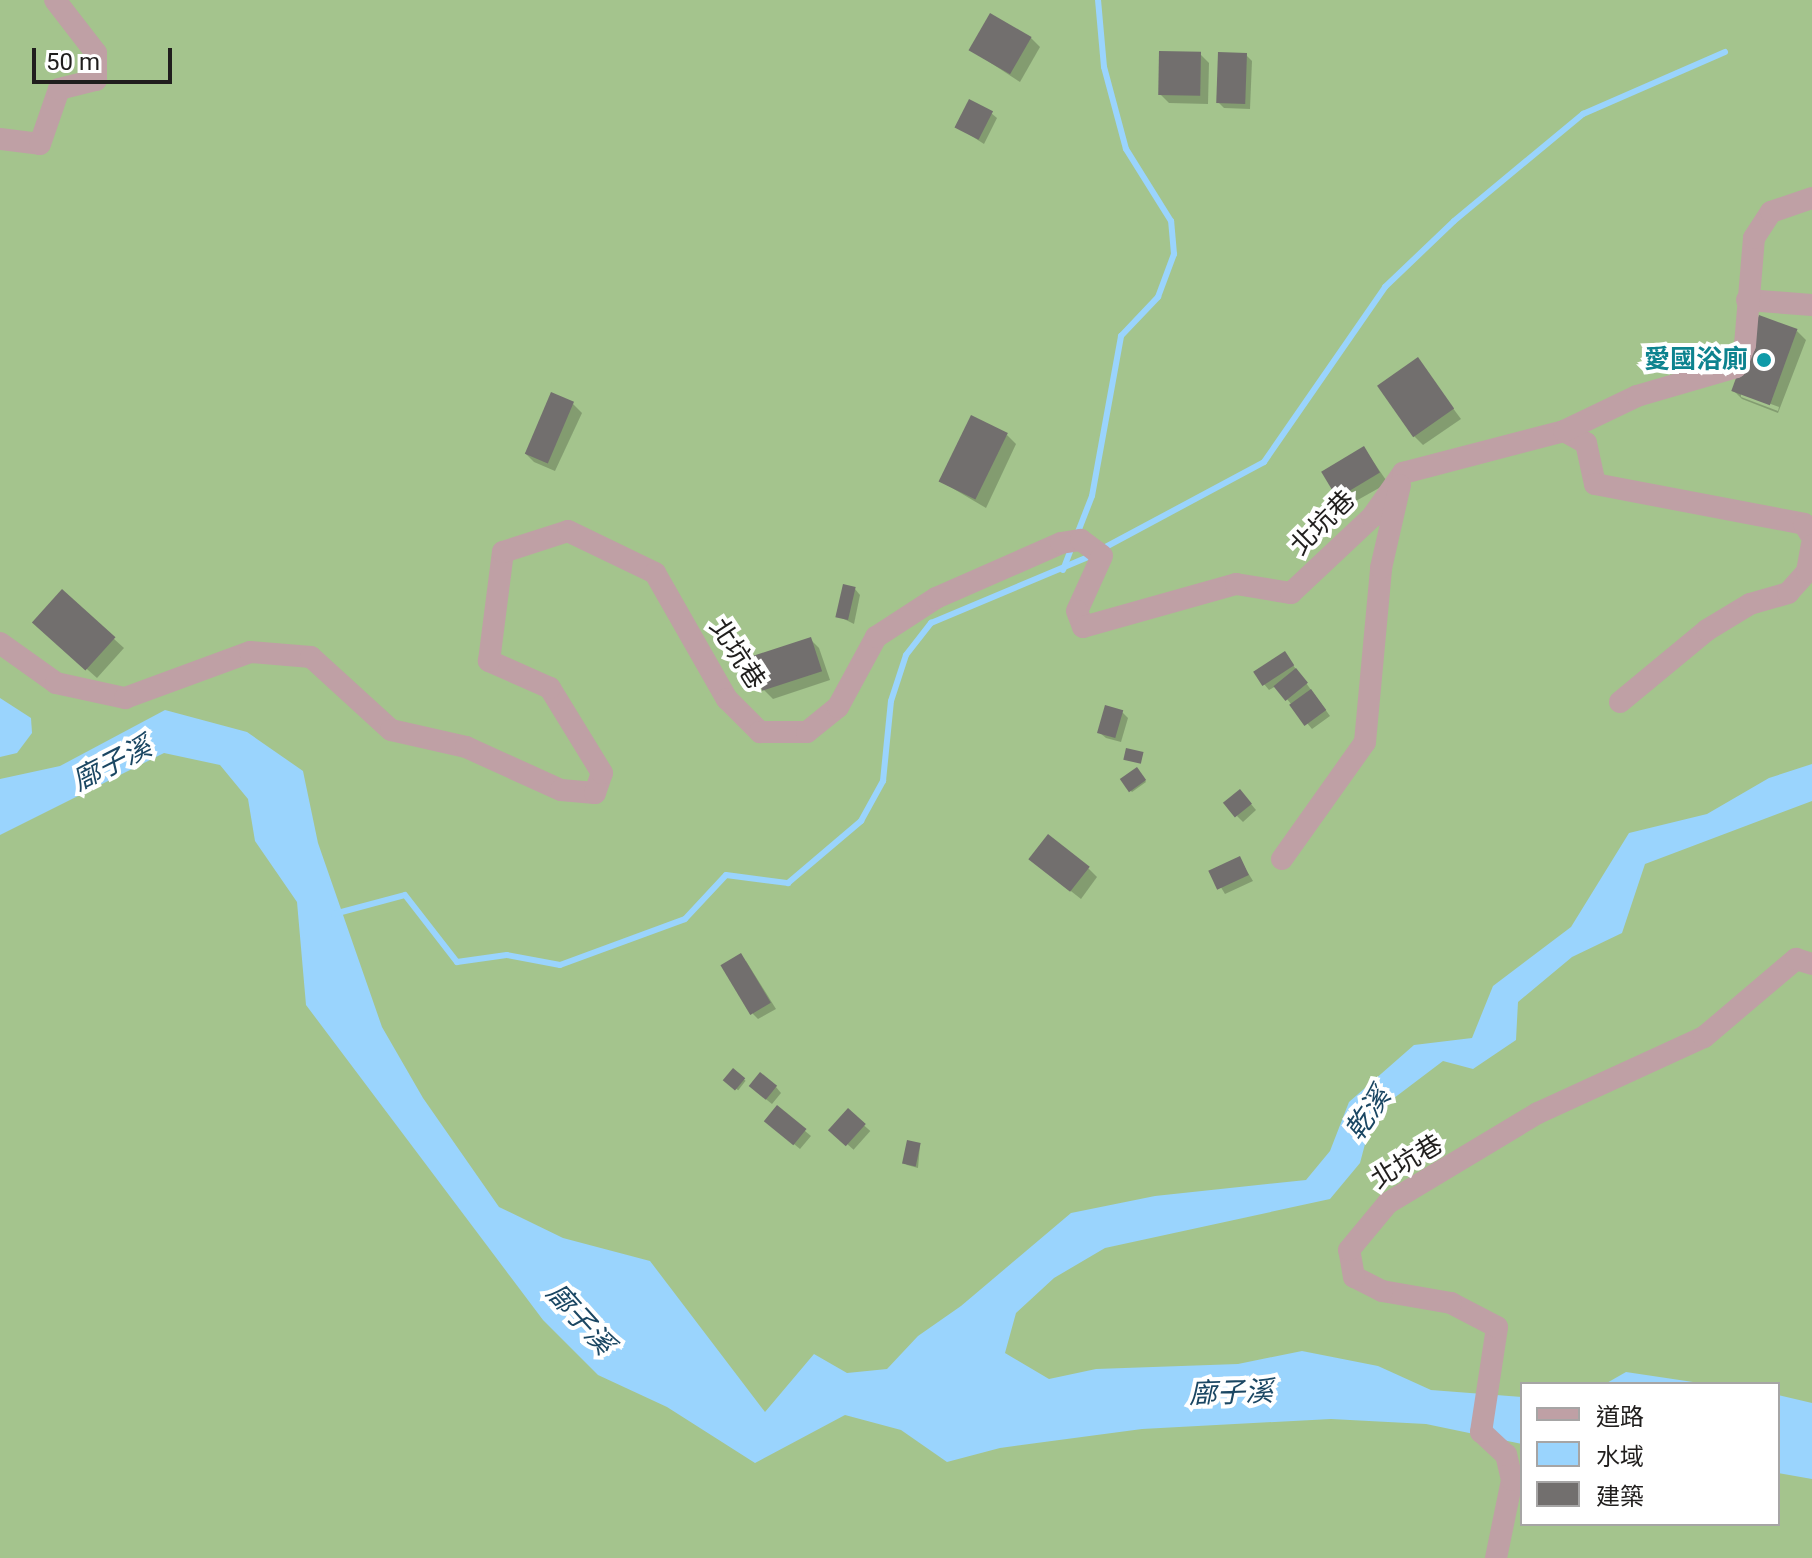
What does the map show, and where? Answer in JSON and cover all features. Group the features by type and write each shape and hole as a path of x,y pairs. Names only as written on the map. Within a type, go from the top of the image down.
{"street":[{"path":"0,139 40,144 59,89 96,80 96,53 55,0"},
{"path":"1282,859 1365,742 1381,568 1403,473 1564,431 1637,396 1736,367 1745,345 1754,238 1769,214 1812,198"},
{"path":"1747,300 1812,305"},
{"path":"1564,431 1586,443 1595,484 1804,524 1812,537"},
{"name":"北坑巷","path":"5,652 56,683 125,698 250,652 311,657 391,730 466,747 561,790 595,793 602,773 550,688 489,661 503,552 568,531 655,573 727,699 760,732 807,732 838,707 876,637 936,598 1061,543 1094,550 1077,611 1083,627 1236,584 1291,593 1372,517 1403,473"},
{"path":"1620,702 1707,630 1750,604 1788,593 1807,572 1812,545"},
{"name":"北坑巷","path":"1496,1558 1512,1480 1506,1455 1481,1432 1497,1327 1451,1303 1382,1291 1354,1277 1349,1250 1368,1221 1388,1203 1538,1113 1704,1037 1796,959 1812,964"}],"green space":[{"path":"0,0 1812,0 1812,1558 0,1558"}],"water":[{"path":"0,698 31,718 32,733 17,753 0,757"},
{"path":"165,710 247,732 303,771 318,843 382,1027 423,1098 499,1207 563,1238 650,1261 765,1412 814,1354 847,1373 887,1369 918,1336 961,1306 1071,1213 1155,1196 1306,1180 1330,1151 1349,1102 1414,1045 1472,1038 1493,986 1571,927 1629,833 1707,814 1769,778 1812,764 1812,801 1645,864 1622,933 1572,957 1518,1002 1516,1040 1473,1069 1443,1061 1373,1114 1360,1163 1330,1199 1105,1248 1054,1278 1016,1313 1005,1353 1049,1379 1096,1369 1238,1364 1302,1351 1378,1366 1431,1390 1520,1397 1520,1444 1426,1424 1331,1419 1142,1429 1000,1448 947,1462 901,1430 845,1415 755,1463 667,1407 598,1375 543,1320 306,1005 297,902 255,841 248,799 220,765 164,753 0,835 0,779 60,766"},
{"path":"1626,1372 1693,1382 1608,1382"},
{"path":"1780,1395 1812,1403 1812,1479 1780,1473"}],"building":[{"path":"990,13 1032,37 1010,74 968,50"},
{"path":"1159,51 1201,52 1200,96 1158,95"},
{"path":"1218,52 1247,53 1245,104 1216,103"},
{"path":"969,99 993,111 979,140 954,128"},
{"name":"愛國浴廁","path":"1759,315 1798,329 1770,405 1731,391"},
{"path":"1418,357 1454,409 1413,437 1377,386"},
{"path":"551,392 574,402 548,463 525,454"},
{"path":"971,415 1008,433 975,499 939,482"},
{"path":"1364,446 1380,473 1337,498 1321,472"},
{"path":"843,584 856,587 848,620 835,617"},
{"path":"62,589 116,637 85,671 32,622"},
{"path":"811,637 822,671 762,691 751,656"},
{"path":"1285,651 1294,665 1262,686 1253,672"},
{"path":"1296,668 1308,683 1285,701 1273,686"},
{"path":"1311,689 1326,710 1304,726 1289,705"},
{"path":"1105,705 1123,710 1115,738 1097,733"},
{"path":"1126,748 1144,752 1141,764 1123,760"},
{"path":"1137,767 1146,780 1129,792 1120,779"},
{"path":"1240,789 1252,804 1235,818 1223,803"},
{"path":"1048,834 1090,867 1070,892 1028,859"},
{"path":"1240,856 1249,875 1217,890 1208,871"},
{"path":"741,953 771,1003 750,1015 720,965"},
{"path":"733,1068 745,1078 735,1091 723,1080"},
{"path":"760,1072 777,1086 766,1100 749,1086"},
{"path":"777,1105 807,1129 793,1145 764,1121"},
{"path":"848,1108 866,1124 846,1146 828,1130"},
{"path":"907,1140 921,1143 916,1166 902,1163"}],"waterway":[{"path":"1076,537 1092,496 1121,336 1158,297 1174,254 1171,221 1126,149 1104,67 1098,0"},
{"path":"1100,550 1264,462 1385,287 1454,221 1583,114 1725,52"},
{"path":"1063,570 1072,547"},
{"path":"334,914 405,895 457,962 507,955 560,965 685,919 726,875 788,883 861,821 883,781 891,701 906,655 931,623 1090,556"}],"place":[{"name":"愛國浴廁","path":"1764,360"}],"water label":[{"name":"廍子溪","path":"112,764"},
{"name":"乾溪","path":"1368,1114"},
{"name":"廍子溪","path":"580,1319"},
{"name":"廍子溪","path":"1231,1393"}]}
